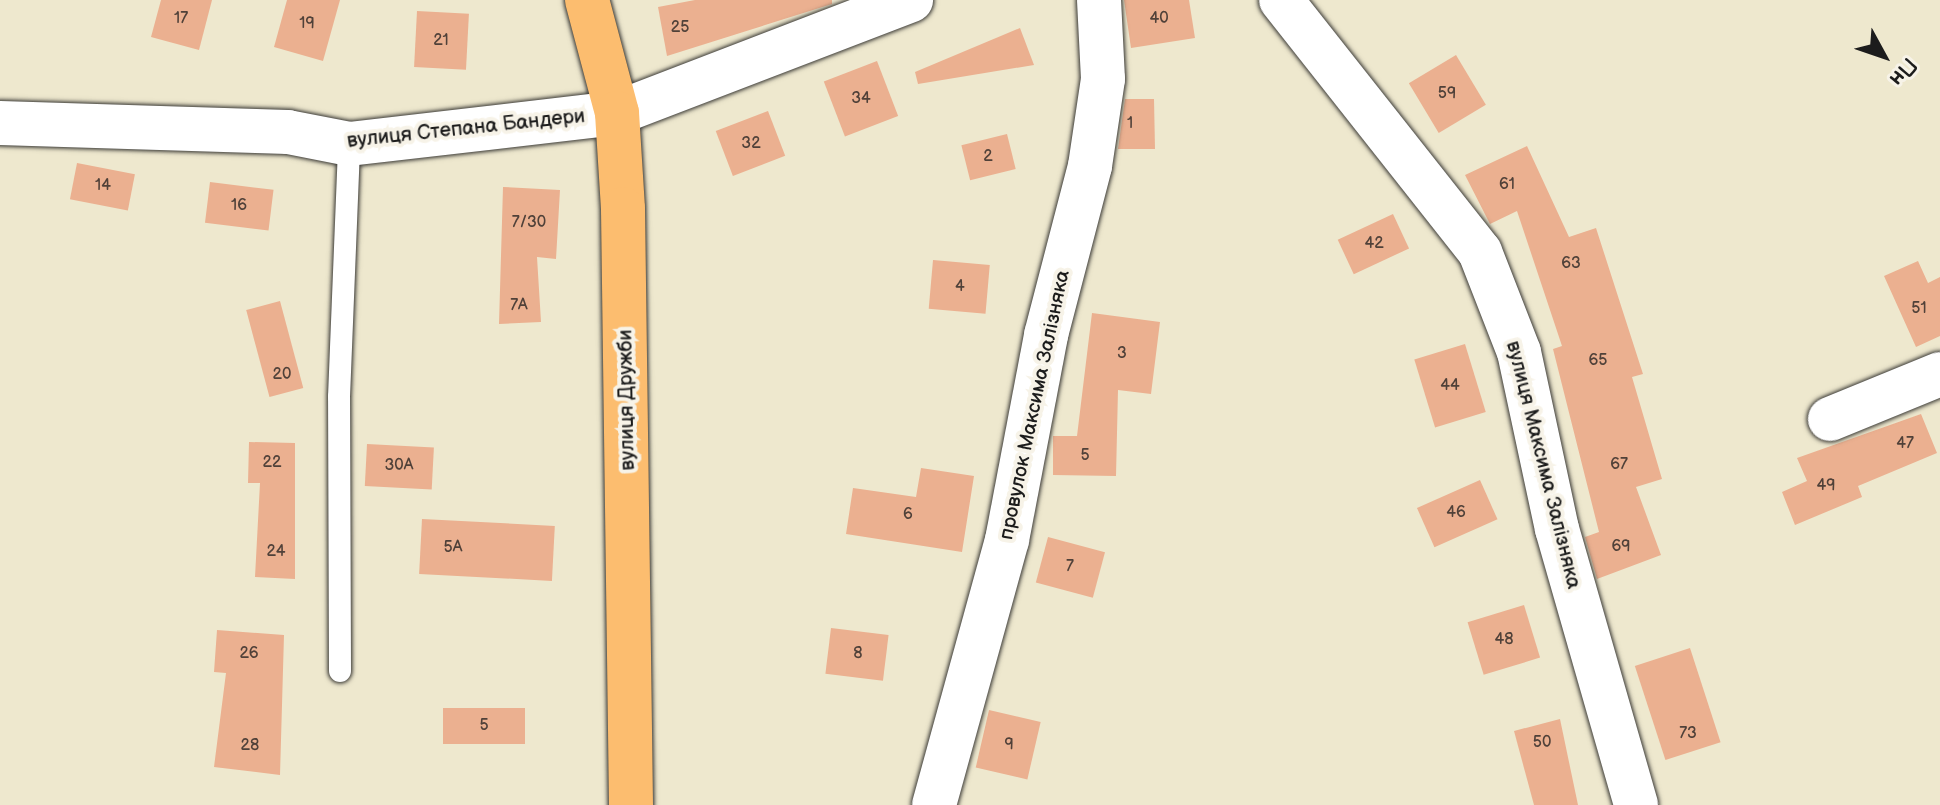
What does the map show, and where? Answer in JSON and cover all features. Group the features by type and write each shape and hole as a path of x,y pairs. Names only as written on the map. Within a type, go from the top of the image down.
{"main road":[{"name":"вулиця Дружби","path":"587,0 617,113 631,805"}],"street":[{"name":"вулиця Степана Бандери","path":"0,123 288,132 349,144 617,113 911,0"},
{"name":"провулок Максима Залізняка","path":"934,805 1007,540 1046,335 1090,166 1103,79 1099,0"},
{"name":"вулиця Максима Залізняка","path":"1281,0 1480,252 1519,352 1557,529 1636,805"},
{"path":"1830,419 1940,374"}],"lane":[{"path":"340,671 339,397 349,144"}],"building":[{"path":"161,0 212,0 199,50 151,37"},
{"path":"287,0 340,0 323,61 274,47"},
{"path":"695,0 832,0 832,4 667,56 658,7"},
{"path":"1124,0 1189,0 1195,38 1131,48"},
{"path":"417,11 469,14 466,70 414,67"},
{"path":"1020,28 1034,65 918,84 915,72"},
{"path":"1456,55 1486,105 1439,133 1409,83"},
{"path":"877,61 898,116 845,137 824,81"},
{"path":"1125,99 1154,99 1155,149 1118,149"},
{"path":"768,111 785,156 733,176 716,131"},
{"path":"1007,134 1016,169 970,180 961,145"},
{"path":"1527,146 1569,237 1596,228 1643,374 1632,377 1662,479 1636,487 1661,555 1597,579 1585,537 1599,532 1553,349 1562,346 1517,211 1490,224 1465,175"},
{"path":"77,163 135,174 128,211 70,199"},
{"path":"210,182 274,190 269,230 205,223"},
{"path":"503,187 560,190 556,259 537,257 541,322 499,324"},
{"path":"1393,214 1409,248 1354,274 1338,240"},
{"path":"933,260 990,265 986,314 929,309"},
{"path":"1918,261 1928,283 1940,277 1940,336 1916,347 1884,276"},
{"path":"280,301 303,388 269,397 246,310"},
{"path":"1092,313 1160,322 1151,394 1118,390 1116,476 1053,475 1053,436 1077,436"},
{"path":"1465,344 1486,412 1435,427 1414,359"},
{"path":"1921,414 1937,453 1858,486 1862,497 1795,525 1782,492 1807,481 1797,458"},
{"path":"249,442 295,443 295,579 255,577 260,483 248,483"},
{"path":"367,444 434,448 432,489 365,486"},
{"path":"921,468 974,476 962,552 846,534 853,488 916,497"},
{"path":"1480,480 1497,519 1434,547 1417,508"},
{"path":"422,519 555,526 552,581 419,574"},
{"path":"1048,537 1105,552 1093,598 1036,582"},
{"path":"1524,605 1540,658 1484,675 1468,622"},
{"path":"831,628 889,635 883,681 825,674"},
{"path":"217,630 284,635 280,775 214,767 226,673 214,672"},
{"path":"1690,648 1721,742 1665,760 1635,666"},
{"path":"443,708 525,708 525,744 443,744"},
{"path":"989,710 1041,722 1027,779 976,767"},
{"path":"1560,719 1578,805 1534,805 1514,731"}]}
